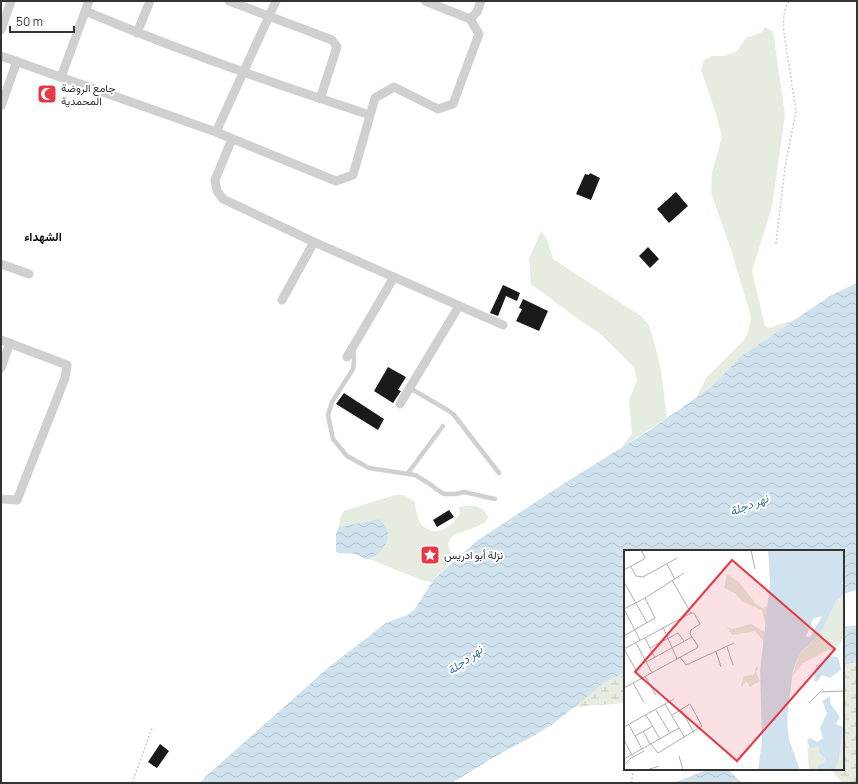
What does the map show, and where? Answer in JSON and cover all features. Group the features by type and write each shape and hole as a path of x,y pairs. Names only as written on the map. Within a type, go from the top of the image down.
{"street":[{"path":"1,30 11,1"},
{"path":"61,77 89,1"},
{"path":"137,33 150,1"},
{"path":"229,1 332,40 337,47 320,99"},
{"path":"216,132 276,1"},
{"path":"1,56 216,132 336,181 353,175 376,98 394,87 438,109 453,104 479,34 470,19 425,1"},
{"path":"470,19 477,12 481,1"},
{"path":"85,11 137,33 370,116"},
{"path":"1,106 17,61"},
{"path":"232,139 215,180 215,185 219,195 228,201 314,242 502,325"},
{"path":"282,300 314,242"},
{"path":"1,264 29,274"},
{"path":"347,357 394,277"},
{"path":"400,404 459,306"},
{"path":"1,368 5,342 67,365 63,382 17,500 1,499"}],"lane":[{"path":"352,348 354,361 353,369 332,402 328,415 333,439 346,456 369,468 415,475 444,494 464,492 495,499"},
{"path":"410,388 454,415 499,474"},
{"path":"408,473 443,426"}],"path":[{"path":"776,244 785,167 796,111 783,21 784,12 789,1"},
{"path":"132,783 152,728"},
{"path":"631,783 634,770"}],"green space":[{"path":"765,27 773,31 785,115 772,207 752,271 765,326 770,328 793,321 741,356 710,388 696,398 706,378 744,340 748,333 751,317 732,253 711,192 712,172 722,137 701,70 704,60 712,56 724,56 737,51 746,38 762,32"},
{"path":"541,231 547,239 553,259 641,316 649,325 661,370 667,418 621,448 632,434 629,400 637,380 634,367 598,332 531,284 529,259"},
{"path":"395,495 403,495 415,502 419,521 423,526 434,531 439,531 449,526 460,513 459,507 476,506 483,510 488,517 486,521 476,527 463,531 452,537 449,542 449,547 452,555 448,565 432,582 424,581 369,559 374,557 379,519 339,527 340,518 344,511"},
{"path":"844,663 857,663 857,783 842,783 832,770 844,770"},
{"path":"624,673 624,703 573,707 604,683"}],"water":[{"name":"نهر دجلة","path":"857,283 857,590 844,594 844,550 624,550 624,673 604,683 553,724 494,757 452,783 200,783 329,667 386,623 407,615 414,610 434,579 478,540 563,484 650,430 710,388 741,356 830,296"},
{"path":"379,519 386,528 388,539 376,556 366,559 355,554 336,552 336,534 339,527"},
{"path":"857,625 857,663 844,663 844,627"},
{"path":"706,770 729,770 742,783 673,783"}],"building":[{"path":"590,173 600,178 591,200 576,194 585,174 589,175"},
{"path":"676,192 688,206 669,223 657,209"},
{"path":"648,247 659,259 650,268 639,256"},
{"path":"503,285 520,293 517,301 506,296 498,316 490,313"},
{"path":"523,299 548,311 539,331 516,321 522,309 519,308"},
{"path":"388,367 406,377 398,390 401,391 393,403 374,391"},
{"path":"344,393 384,419 378,430 336,404"},
{"path":"449,510 454,517 437,527 433,520"},
{"path":"160,744 169,751 157,768 148,762"}],"place":[{"name":"جامع الروضة المحمدية","path":"47,94"},
{"name":"نزلة أبو ادريس","path":"430,555"}],"district":[{"name":"الشهداء","path":"43,237"}]}
